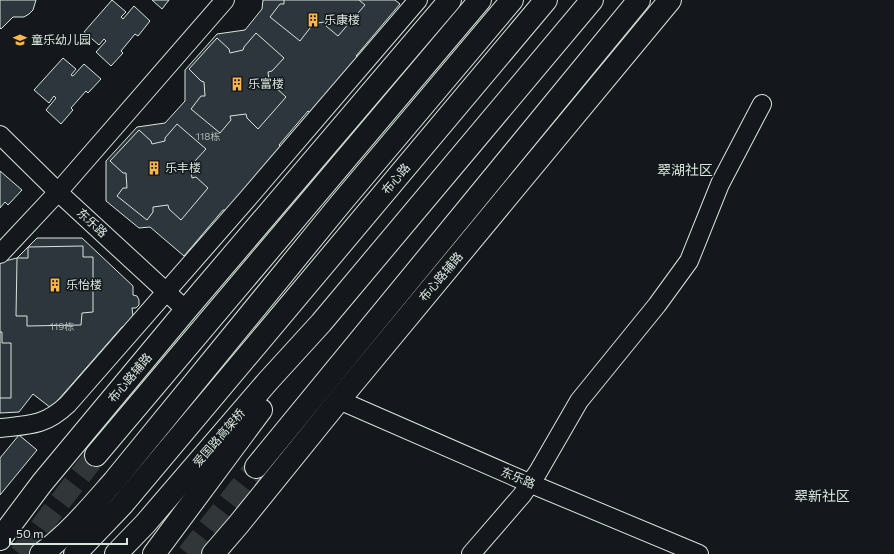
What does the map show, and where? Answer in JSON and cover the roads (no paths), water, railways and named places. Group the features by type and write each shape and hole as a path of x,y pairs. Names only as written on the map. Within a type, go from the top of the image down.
{"highway":[{"name":"布心路辅路","path":"0,539 42,484 186,310 450,0"},
{"path":"96,455 480,0"},
{"path":"41,554 90,508 114,481 341,203 512,0"},
{"name":"布心路","path":"75,554 122,505 546,0"},
{"path":"154,554 272,385 321,323 592,0"},
{"path":"256,467 639,0"},
{"name":"布心路辅路","path":"213,554 670,0"},
{"name":"爱国路高架桥","path":"116,554 272,385"}],"street":[{"path":"0,254 58,192 225,0"},
{"path":"0,428 34,424 47,420 68,404 249,197 418,0"},
{"path":"471,554 522,495 538,472 578,401 657,305 689,261 720,184 762,104"},
{"name":"东乐路","path":"0,135 58,192 186,310"},
{"name":"东乐路","path":"339,400 529,483 699,554"}],"tunnel":[{"path":"20,554 96,455"},
{"path":"188,554 256,467"}],"place":[{"name":"乐康楼","path":"313,20"},
{"name":"童乐幼儿园","path":"20,40"},
{"name":"乐富楼","path":"237,84"},
{"name":"乐丰楼","path":"154,168"},
{"name":"乐怡楼","path":"55,285"}],"district":[{"name":"翠湖社区","path":"685,170"},
{"name":"翠新社区","path":"822,496"}]}
